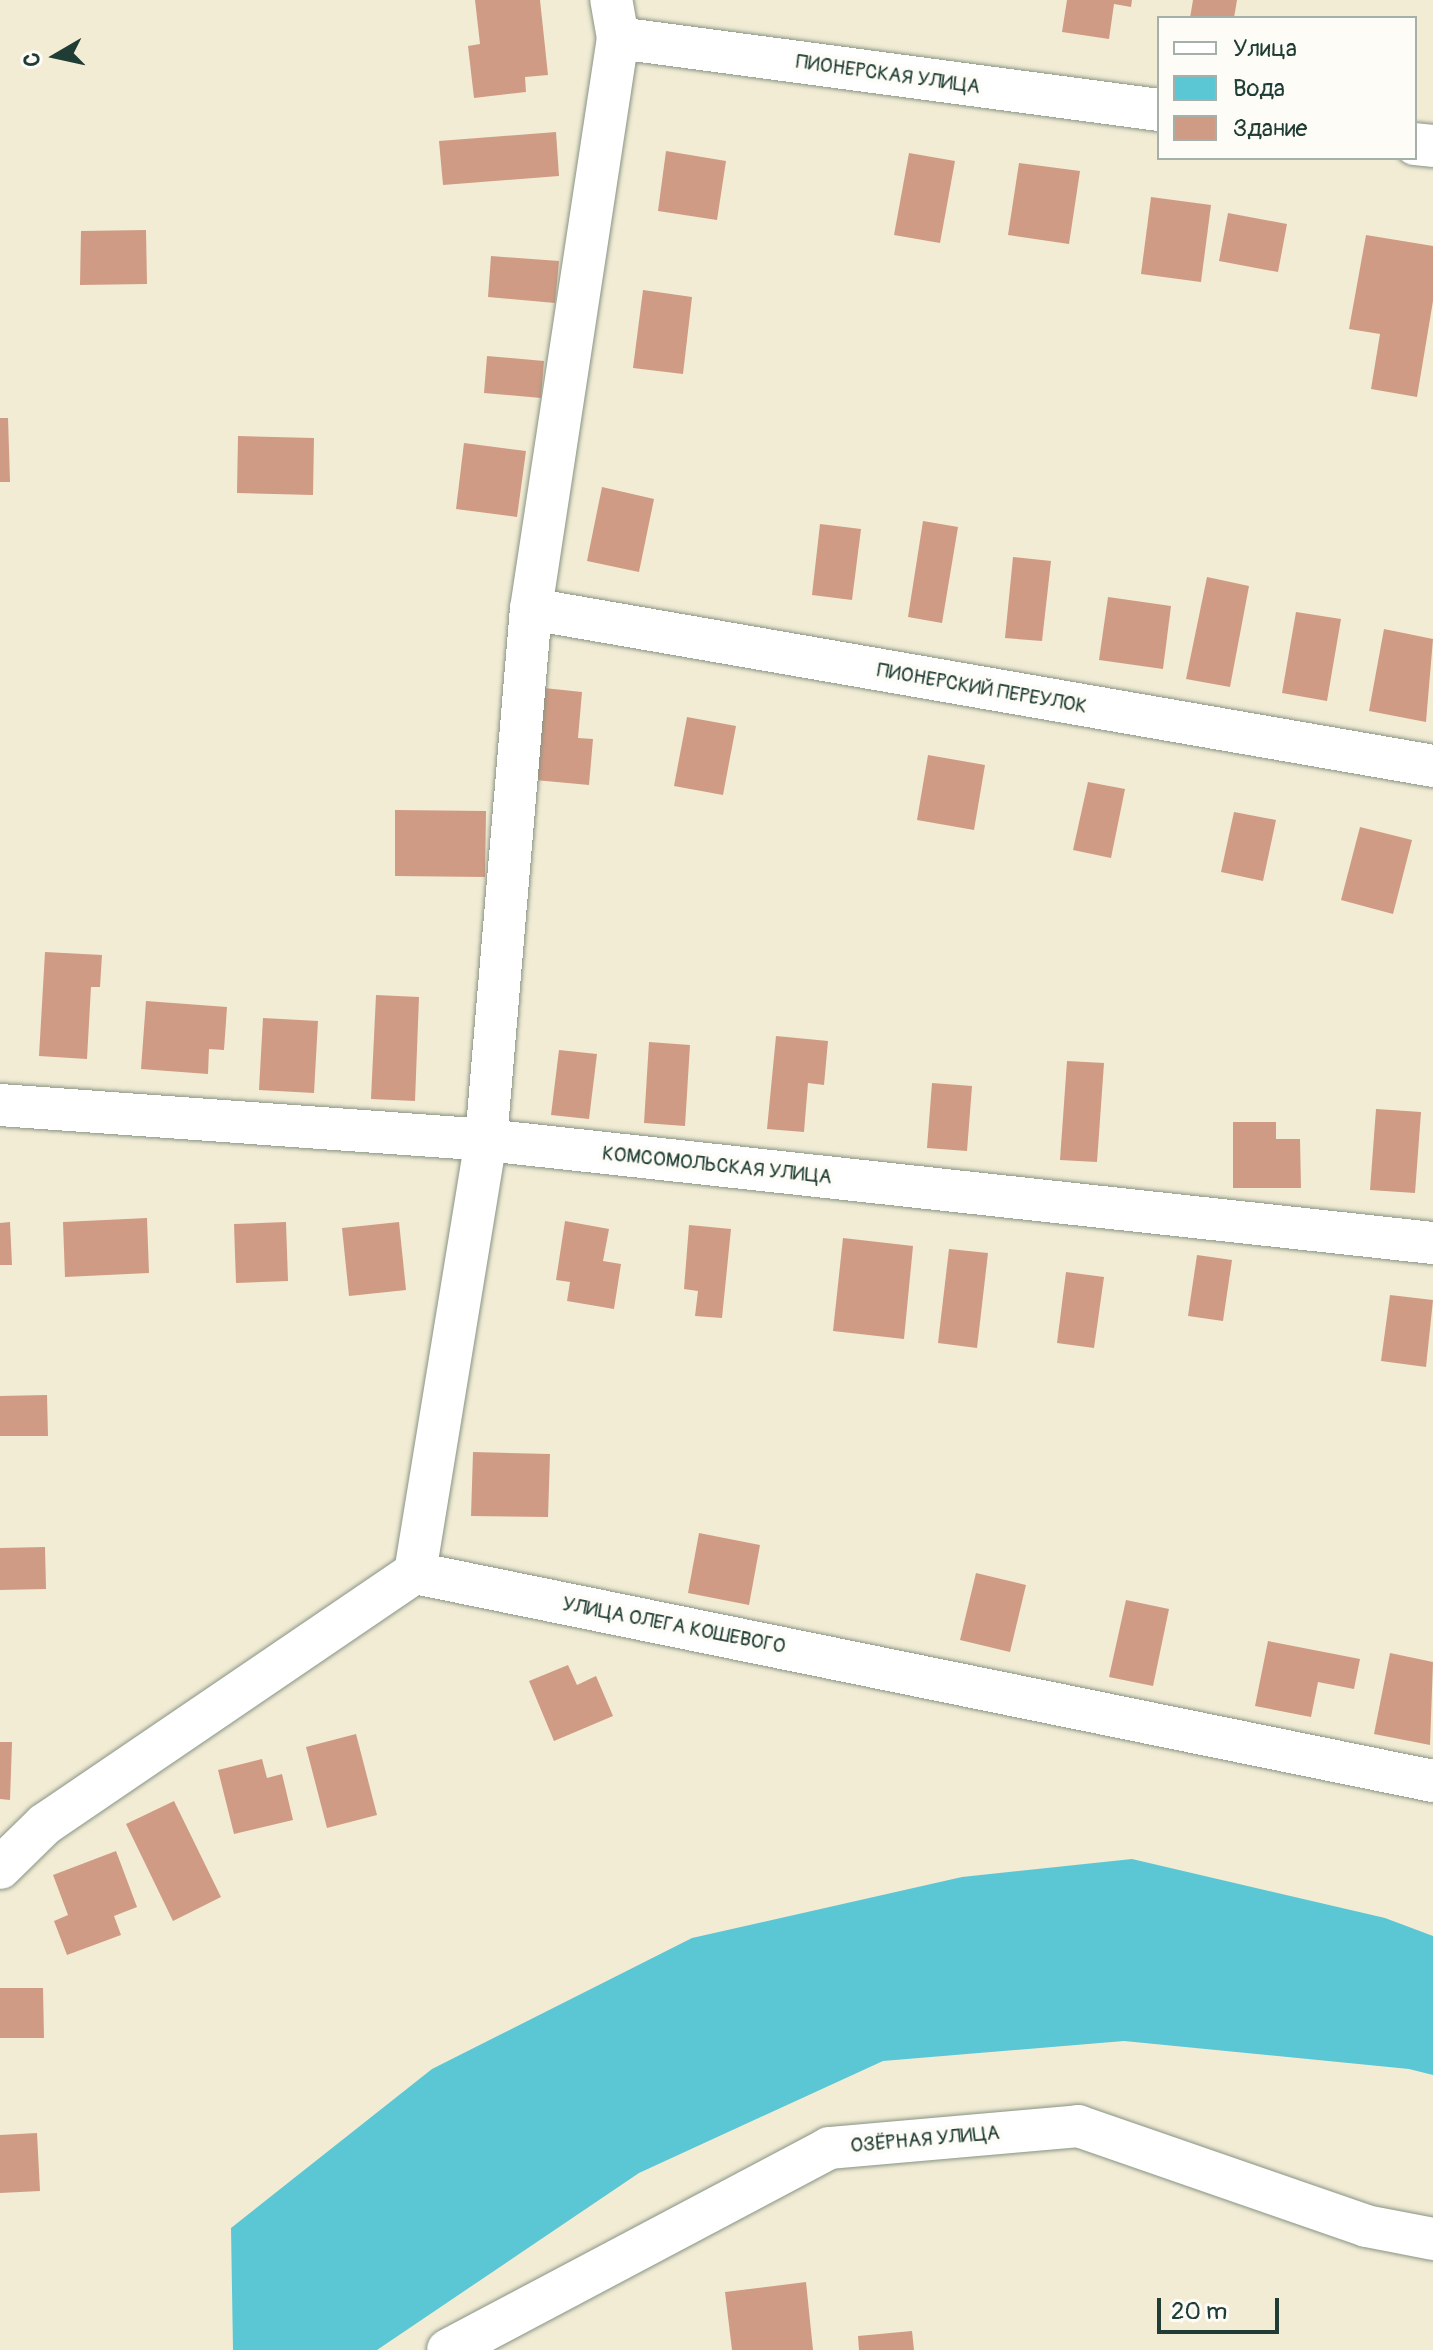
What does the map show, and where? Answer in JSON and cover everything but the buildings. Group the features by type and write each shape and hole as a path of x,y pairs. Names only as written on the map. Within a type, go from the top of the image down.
{"street":[{"name":"ПИОНЕРСКАЯ УЛИЦА","path":"615,19 1157,110"},
{"path":"0,1868 45,1824 415,1573 486,1140 531,609 615,19"},
{"name":"ПИОНЕРСКИЙ ПЕРЕУЛОК","path":"531,609 1433,766"},
{"name":"КОМСОМОЛЬСКАЯ УЛИЦА","path":"0,1105 486,1140 1433,1243"},
{"name":"УЛИЦА ОЛЕГА КОШЕВОГО","path":"415,1573 1433,1781"},
{"name":"ОЗЁРНАЯ УЛИЦА","path":"448,2350 829,2148 1078,2126 1366,2226 1433,2239"}],"water":[{"path":"1132,1859 1385,1918 1433,1936 1433,2075 1409,2069 1124,2041 883,2061 639,2173 377,2350 233,2350 231,2228 432,2069 692,1938 962,1877"}]}
